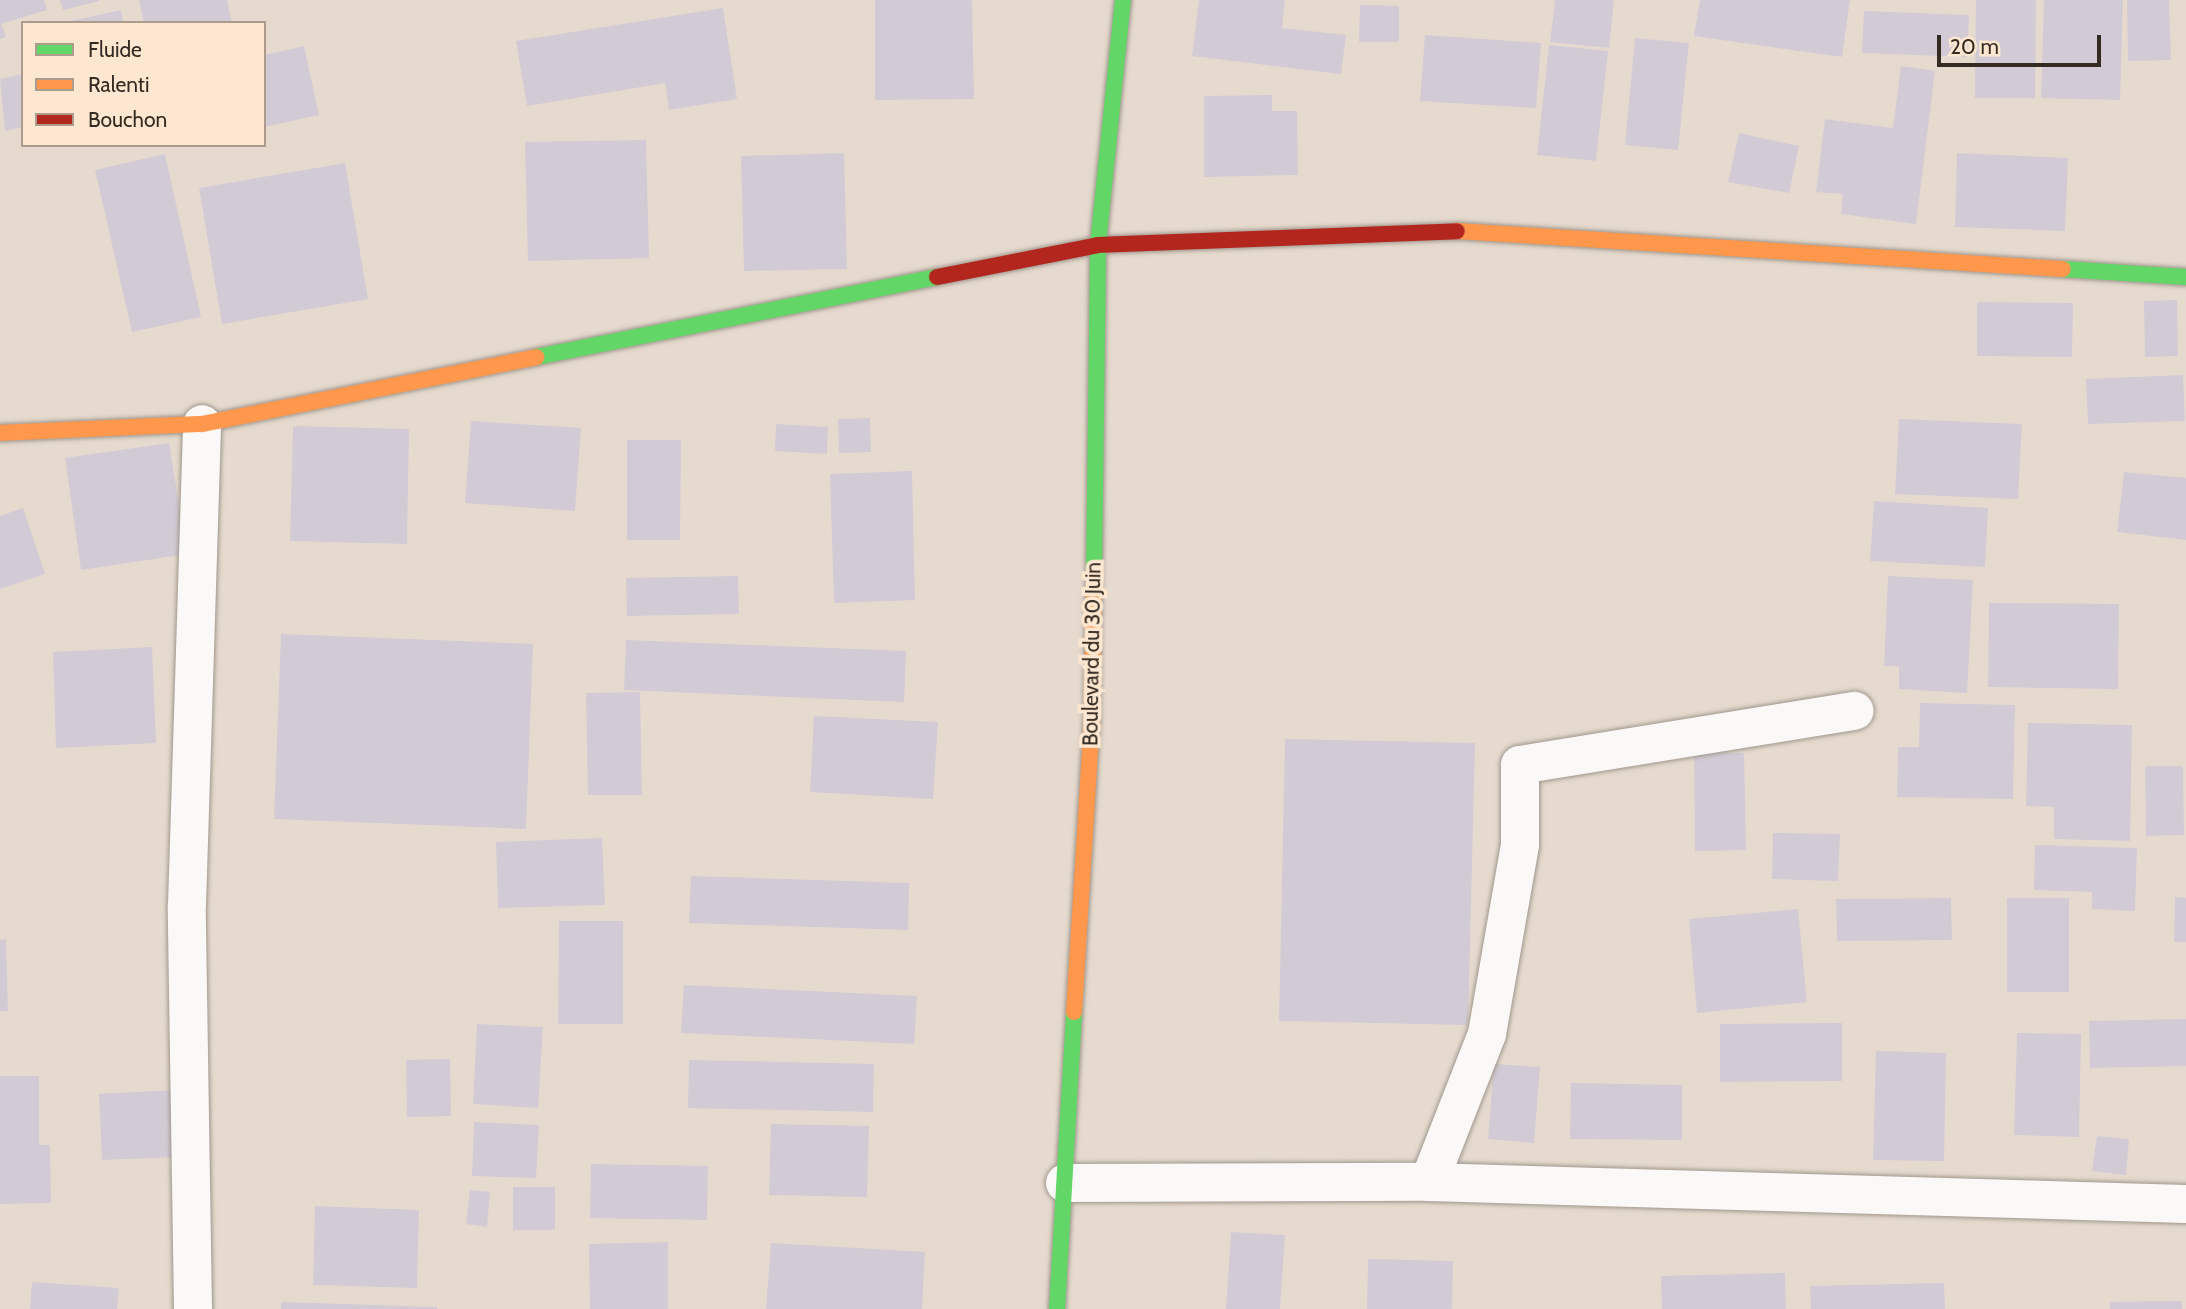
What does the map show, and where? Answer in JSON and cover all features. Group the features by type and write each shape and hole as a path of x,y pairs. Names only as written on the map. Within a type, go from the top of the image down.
{"street":[{"name":"Boulevard du 30 Juin","path":"1057,1309 1092,715 1098,246 1123,0"},
{"path":"0,433 202,424 1098,246 1451,231 2186,276"},
{"path":"193,1309 187,905 202,424"},
{"path":"1429,1182 1487,1034 1520,845 1520,765 1855,711"},
{"path":"1065,1183 1429,1182 2186,1204"}],"building":[{"path":"0,0 44,0 47,10 1,24 6,37 0,39"},
{"path":"60,0 99,0 99,1 63,10"},
{"path":"139,0 227,0 232,21 144,21"},
{"path":"875,0 972,0 974,99 875,100"},
{"path":"1199,0 1285,0 1282,28 1346,35 1341,74 1192,56"},
{"path":"1555,0 1614,0 1609,48 1550,42"},
{"path":"1700,0 1850,0 1842,57 1694,36"},
{"path":"1976,0 2036,0 2035,98 1975,98"},
{"path":"2044,0 2123,0 2120,100 2041,98"},
{"path":"2127,0 2169,0 2171,60 2128,61"},
{"path":"1360,5 1399,6 1399,42 1359,42"},
{"path":"723,8 737,99 669,110 665,83 527,106 516,41"},
{"path":"121,10 123,21 71,21"},
{"path":"1864,11 1969,15 1967,57 1862,53"},
{"path":"1425,35 1541,43 1536,108 1420,101"},
{"path":"1635,38 1689,43 1678,150 1625,145"},
{"path":"1549,45 1608,51 1596,161 1537,155"},
{"path":"304,46 319,115 266,127 266,55"},
{"path":"1901,66 1935,71 1916,224 1841,214 1843,194 1816,192 1825,119 1893,128"},
{"path":"21,74 21,127 5,131 0,79"},
{"path":"1272,95 1272,111 1297,111 1298,175 1204,177 1204,96"},
{"path":"1739,133 1799,146 1789,193 1728,182"},
{"path":"646,140 649,258 528,261 525,142"},
{"path":"844,153 847,269 744,271 741,156"},
{"path":"1957,153 2068,158 2065,231 1955,227"},
{"path":"165,154 201,317 132,332 95,170"},
{"path":"345,163 368,299 222,324 199,188"},
{"path":"2177,300 2178,356 2145,357 2144,301"},
{"path":"1977,302 2073,303 2072,357 1977,356"},
{"path":"2183,375 2185,421 2088,424 2086,379"},
{"path":"870,418 871,452 839,453 838,419"},
{"path":"1899,419 2022,424 2018,499 1895,494"},
{"path":"471,421 581,428 575,511 465,503"},
{"path":"776,424 828,427 827,454 775,451"},
{"path":"293,426 409,429 407,544 290,541"},
{"path":"627,440 681,440 680,540 627,540"},
{"path":"169,443 187,554 81,570 65,458"},
{"path":"912,471 915,600 834,603 830,474"},
{"path":"2124,472 2186,478 2186,540 2117,532"},
{"path":"1874,501 1988,508 1985,567 1870,561"},
{"path":"23,508 45,574 0,589 0,516"},
{"path":"738,576 739,614 627,616 626,578"},
{"path":"1888,576 1973,580 1967,693 1899,689 1899,666 1884,666"},
{"path":"1989,603 2119,604 2118,689 1988,687"},
{"path":"281,634 533,644 526,829 274,819"},
{"path":"626,640 906,651 904,702 624,690"},
{"path":"152,647 156,743 56,748 53,652"},
{"path":"640,692 642,795 588,795 586,693"},
{"path":"1920,703 2015,705 2013,799 1897,797 1898,747 1919,747"},
{"path":"814,716 938,722 933,799 810,792"},
{"path":"2028,723 2132,725 2130,841 2054,839 2054,807 2026,806"},
{"path":"1285,739 1475,743 1468,1025 1279,1021"},
{"path":"1694,753 1744,753 1746,850 1695,851"},
{"path":"2145,766 2183,766 2184,835 2146,836"},
{"path":"1773,833 1840,834 1838,881 1772,879"},
{"path":"602,838 605,905 498,908 496,842"},
{"path":"2035,845 2137,848 2135,911 2092,909 2092,892 2034,890"},
{"path":"691,876 909,883 908,930 689,923"},
{"path":"2175,897 2186,898 2186,942 2174,942"},
{"path":"1951,898 1952,940 1837,941 1836,899"},
{"path":"2007,898 2069,898 2069,992 2007,992"},
{"path":"1798,909 1807,1002 1697,1013 1689,919"},
{"path":"559,921 623,921 623,1024 558,1024"},
{"path":"6,939 8,1011 0,1011 0,940"},
{"path":"684,985 917,996 914,1044 681,1033"},
{"path":"2186,1019 2186,1066 2090,1068 2089,1021"},
{"path":"1842,1023 1842,1081 1720,1082 1720,1024"},
{"path":"477,1024 543,1027 538,1108 473,1104"},
{"path":"2017,1033 2081,1034 2079,1137 2014,1135"},
{"path":"1876,1051 1946,1053 1944,1161 1873,1160"},
{"path":"450,1059 451,1116 407,1117 406,1060"},
{"path":"689,1060 874,1064 873,1112 688,1108"},
{"path":"1494,1064 1540,1067 1534,1143 1488,1139"},
{"path":"0,1076 39,1076 39,1145 50,1145 51,1203 0,1204"},
{"path":"1571,1083 1682,1085 1682,1140 1570,1139"},
{"path":"175,1090 178,1157 102,1160 99,1094"},
{"path":"474,1122 539,1125 536,1178 472,1176"},
{"path":"771,1124 869,1126 867,1197 769,1195"},
{"path":"2097,1136 2129,1139 2126,1175 2092,1171"},
{"path":"591,1164 708,1166 707,1220 590,1218"},
{"path":"513,1187 555,1187 555,1230 513,1230"},
{"path":"470,1190 490,1192 487,1227 466,1224"},
{"path":"315,1206 419,1210 417,1288 313,1285"},
{"path":"1231,1232 1285,1235 1280,1309 1226,1309"},
{"path":"668,1242 668,1309 590,1309 589,1244"},
{"path":"771,1243 925,1252 922,1309 766,1309"},
{"path":"1368,1259 1453,1261 1452,1309 1367,1309"},
{"path":"1785,1273 1786,1309 1662,1309 1661,1276"},
{"path":"32,1282 119,1288 117,1309 30,1309"},
{"path":"1944,1283 1945,1309 1811,1309 1810,1286"},
{"path":"2182,1301 2182,1309 2110,1309 2110,1302"},
{"path":"281,1302 437,1307 437,1309 281,1309"}],"traffic: fast":[{"path":"1094,577 1098,245 1123,0"},
{"path":"2063,269 2186,277"},
{"path":"536,357 937,277"},
{"path":"1057,1309 1074,1012"}],"traffic: slow":[{"path":"1457,231 2063,269"},
{"path":"0,433 202,424 536,357"},
{"path":"1074,1012 1092,715 1094,577"}],"traffic: jam":[{"path":"937,277 1098,245 1457,231"}]}
